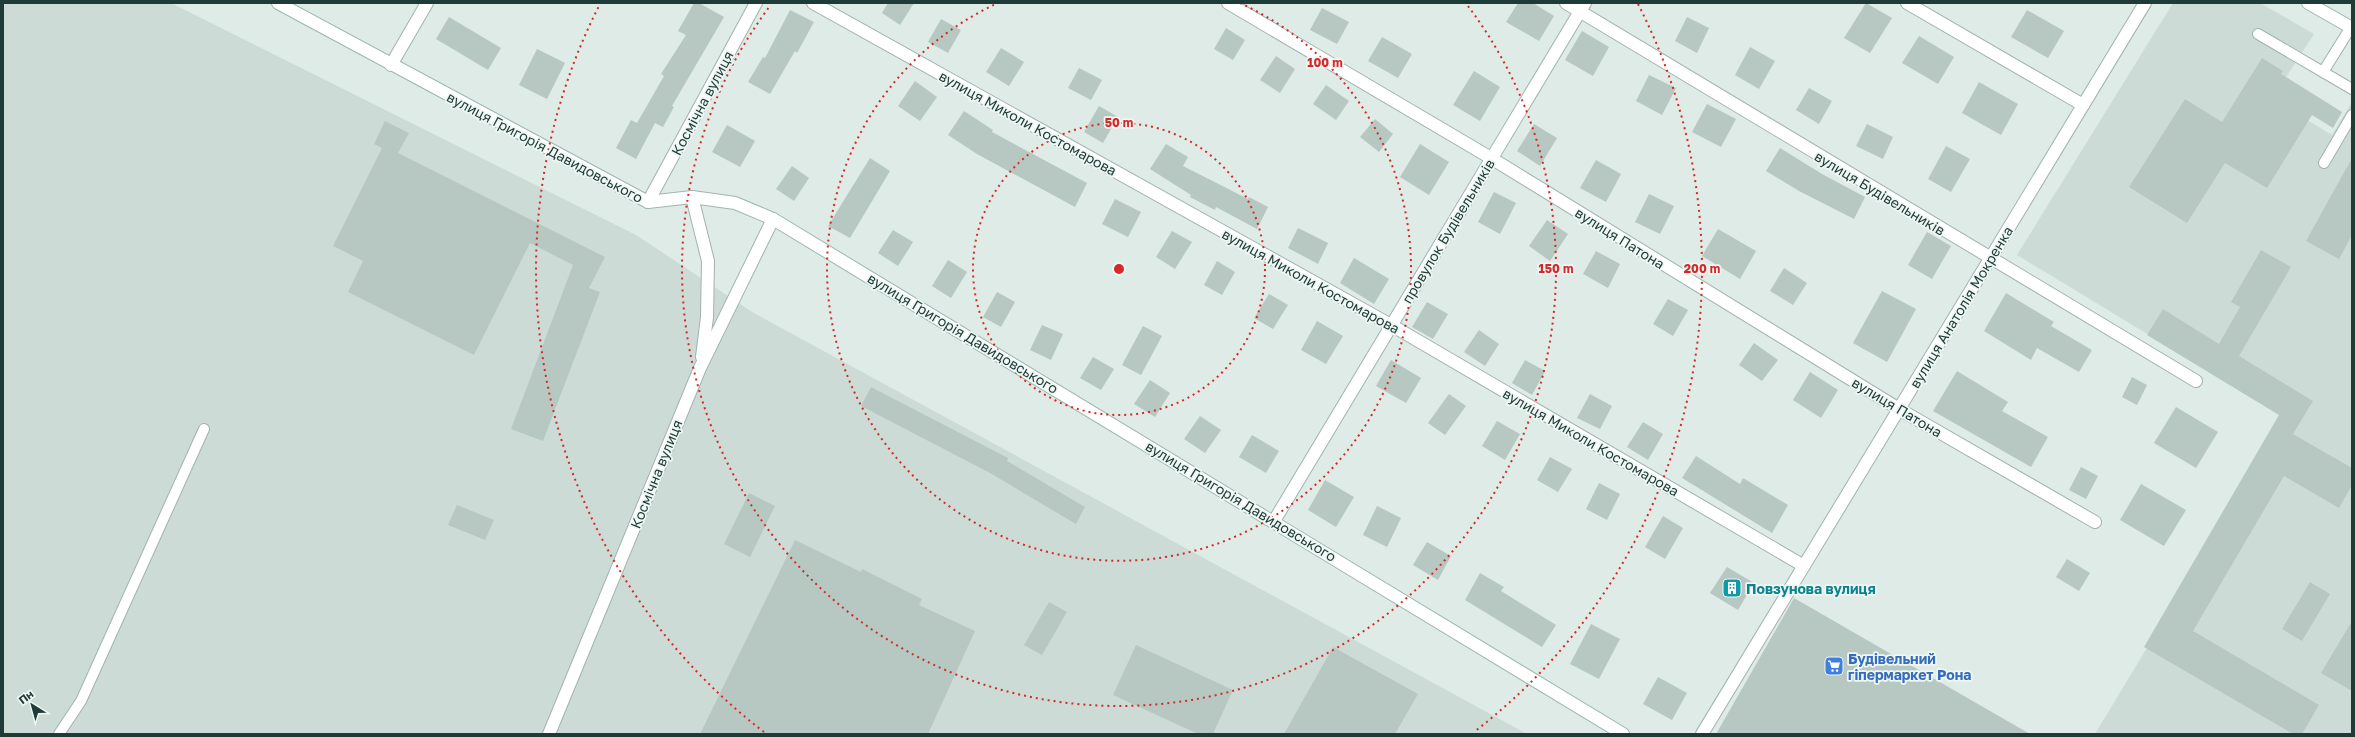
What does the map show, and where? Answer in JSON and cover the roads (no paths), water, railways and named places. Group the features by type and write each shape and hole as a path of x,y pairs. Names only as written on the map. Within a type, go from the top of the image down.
{"street":[{"name":"вулиця Григорія Давидовського","path":"278,3 648,202 692,197 735,203 773,219 1274,521 1623,734"},
{"path":"391,65 427,3"},
{"name":"Космічна вулиця","path":"648,202 756,3"},
{"name":"вулиця Миколи Костомарова","path":"813,3 1391,325 1804,566"},
{"name":"вулиця Патона","path":"1228,3 1491,158 1899,409 2095,522"},
{"name":"вулиця Будівельників","path":"1566,3 1582,7 1990,259 2196,382"},
{"path":"1907,3 2083,105"},
{"name":"вулиця Анатолія Мокренка","path":"1702,734 2145,3"},
{"path":"2312,4 2351,28"},
{"name":"провулок Будівельників","path":"1274,521 1582,7"},
{"path":"692,197 708,260 707,317 700,368"},
{"name":"Космічна вулиця","path":"549,734 700,368 773,219"}],"lane":[{"path":"2323,72 2351,28"},
{"path":"2258,34 2352,89"},
{"path":"2324,164 2352,115"},
{"path":"59,734 81,701 204,429"}],"place":[{"name":"Повзунова вулиця","path":"1732,588"},
{"name":"Будівельний гіпермаркет Рона","path":"1834,666"}]}
